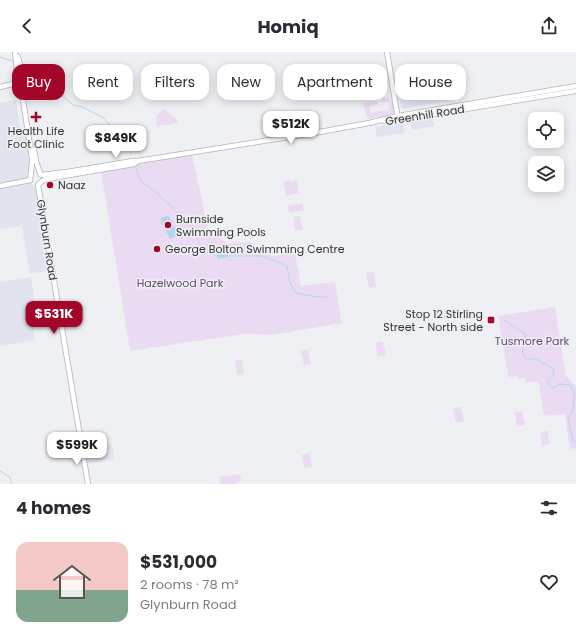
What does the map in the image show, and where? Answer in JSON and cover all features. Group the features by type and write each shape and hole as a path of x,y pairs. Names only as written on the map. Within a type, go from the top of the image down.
{"main road":[{"path":"16,52 19,64"},
{"path":"387,52 398,118"},
{"path":"0,87 12,84"},
{"name":"Greenhill Road","path":"40,174 67,172 314,133 576,86"},
{"name":"Greenhill Road","path":"398,118 576,90"},
{"path":"24,100 32,158 30,177 34,185 38,185 42,181 42,176 36,161 25,100"},
{"name":"Greenhill Road","path":"42,181 50,178 134,164 138,161"},
{"path":"0,186 30,177 34,172 40,174"},
{"name":"Glynburn Road","path":"38,185 88,484"}],"shaded area":[{"path":"16,100 21,133 26,132 31,162 30,180 33,185 38,185 40,223 46,268 48,271 30,274 22,226 0,229 0,103"},
{"path":"400,100 448,100 403,109 401,107"},
{"path":"431,118 433,119 434,126 412,130 410,122"},
{"path":"403,123 405,133 377,137 375,127"},
{"path":"31,277 38,323 33,325 35,340 0,346 0,282"},
{"path":"112,444 114,459 88,464 87,449"}],"green space":[{"path":"387,98 390,98 392,100 394,112 392,115 368,119 363,104 365,101 370,102 377,100 378,104 369,106 371,113 389,109 388,102 382,103 381,100 387,100"},
{"path":"163,109 177,119 178,123 157,126 156,117"},
{"name":"Hazelwood Park","path":"192,154 208,229 227,243 250,242 272,256 295,253 301,286 335,282 342,323 272,335 244,334 130,351 101,171"},
{"path":"290,180 291,182 297,181 299,193 286,196 283,182"},
{"path":"302,203 304,210 289,213 288,206"},
{"path":"300,216 303,230 295,231 293,217"},
{"path":"374,272 376,287 369,288 366,273"},
{"name":"Tusmore Park","path":"555,307 566,375 576,387 576,448 570,449 565,414 544,416 538,381 525,383 525,378 518,379 517,376 508,377 498,316"},
{"path":"383,341 386,355 378,357 375,343"},
{"path":"308,349 311,364 304,365 301,351"},
{"path":"242,359 244,373 237,375 235,360"},
{"path":"461,407 464,421 456,423 453,408"},
{"path":"522,411 525,425 517,426 515,412"},
{"path":"548,431 550,444 542,446 540,432"},
{"path":"310,453 312,467 304,468 302,455"},
{"path":"240,474 241,480 235,484 220,484 219,477"}],"water":[{"name":"Burnside Swimming Pools","path":"168,215 179,235 170,239 160,219"},
{"path":"218,249 229,251 227,257 218,259"}],"waterway":[{"path":"0,57 12,61"},
{"path":"65,98 73,105 82,107 102,117 111,126 120,140 127,146 131,154"},
{"path":"136,168 141,181 157,193 191,226 203,251 218,255"},
{"path":"228,256 262,256 287,266 290,283 296,293 317,297 329,297"},
{"path":"504,320 525,334 523,353 526,359 537,359 554,369 553,376 548,382 552,388 561,384 570,385 574,392 574,400 573,410 568,418 573,441 576,442"},
{"path":"0,471 10,477 12,484"}],"place":[{"name":"Health Life Foot Clinic","path":"36,117"},
{"name":"Naaz","path":"50,185"},
{"name":"Burnside Swimming Pools","path":"168,225"},
{"name":"George Bolton Swimming Centre","path":"157,249"},
{"name":"Stop 12 Stirling Street - North side","path":"491,320"}]}
